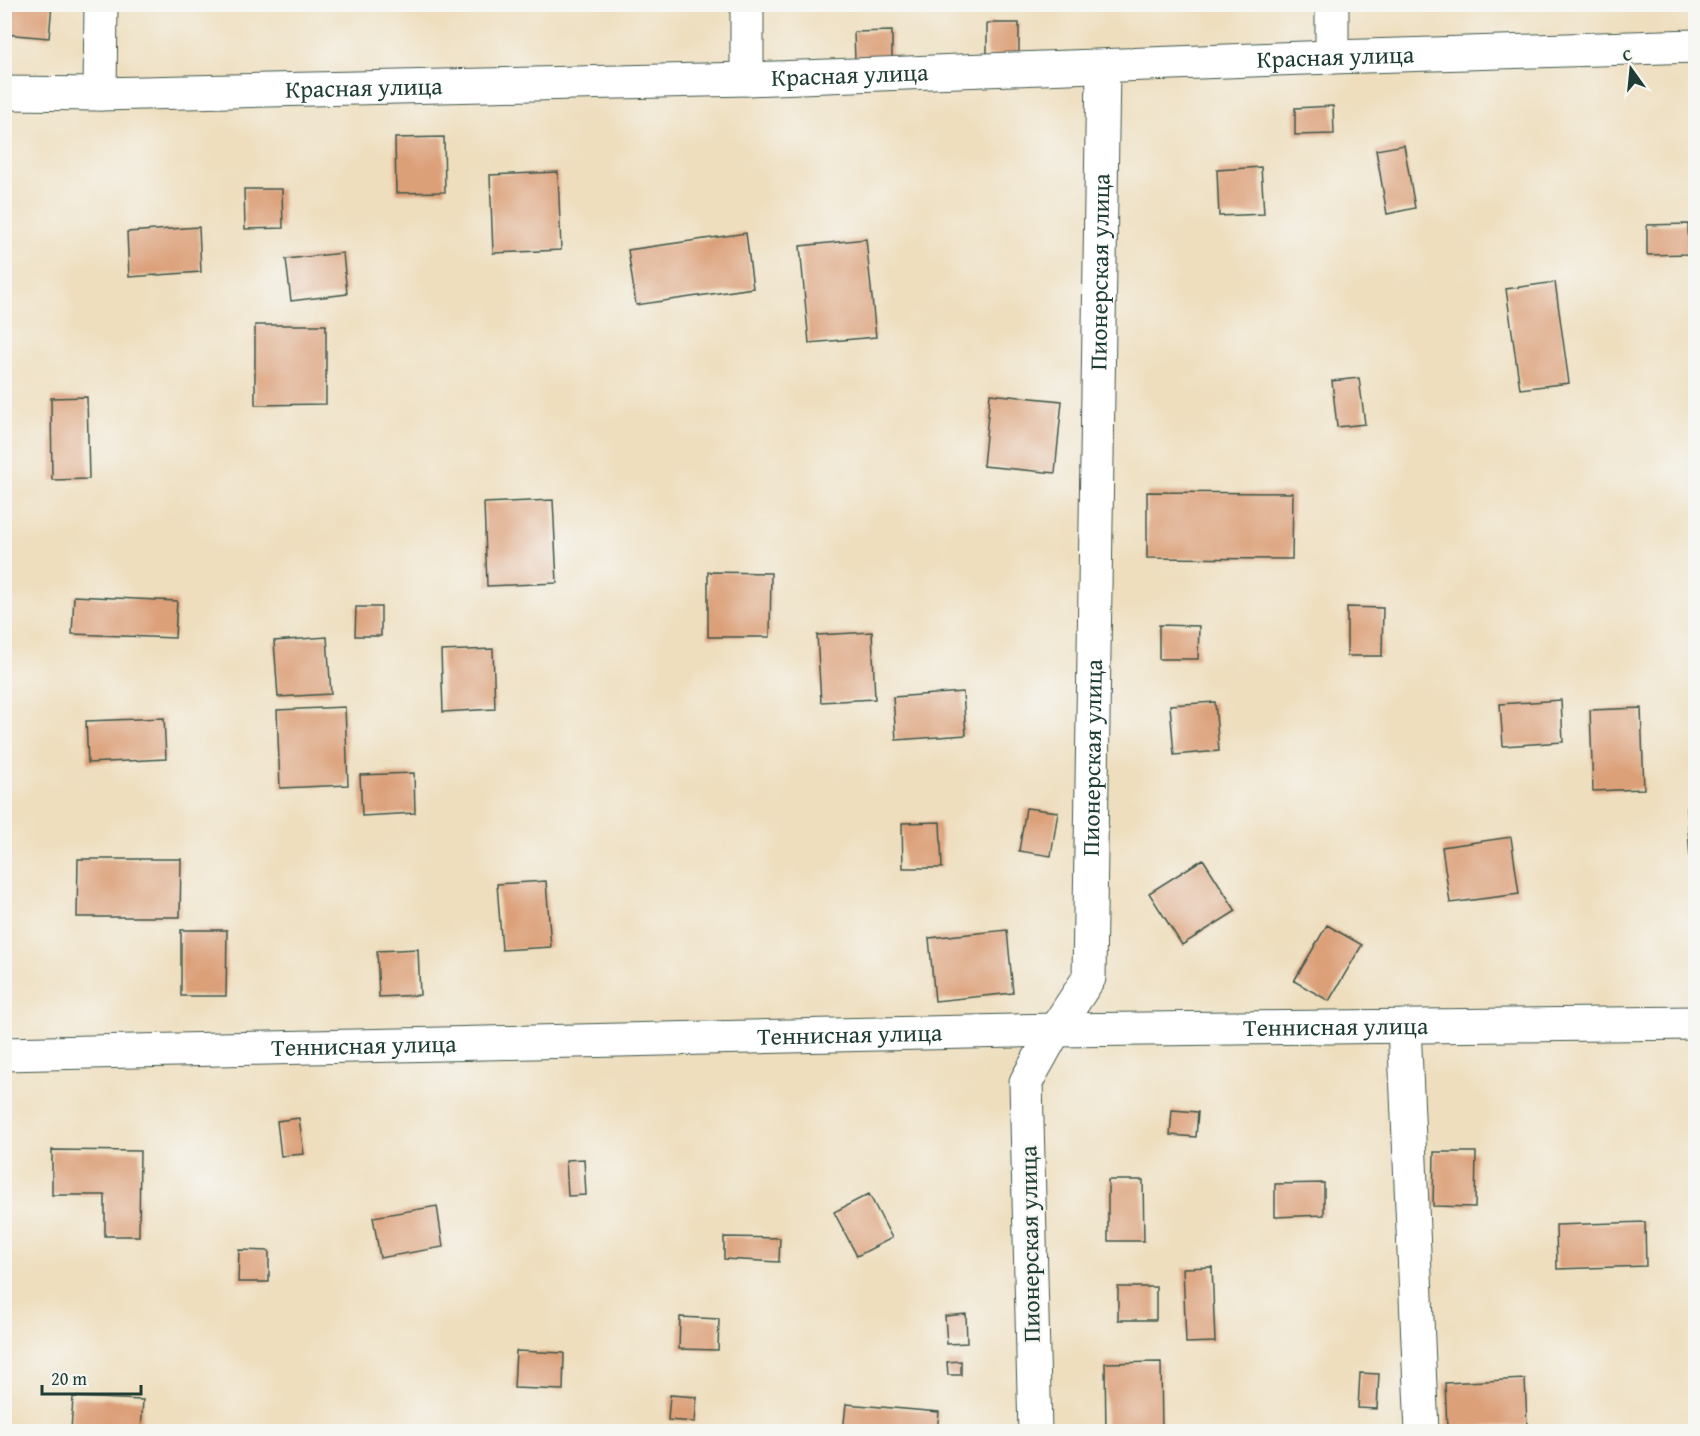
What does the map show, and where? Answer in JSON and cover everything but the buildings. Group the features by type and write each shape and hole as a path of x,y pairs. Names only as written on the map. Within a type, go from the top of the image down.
{"street":[{"path":"100,94 101,4"},
{"path":"747,4 747,79"},
{"path":"1332,4 1332,57"},
{"name":"Красная улица","path":"4,93 100,94 747,79 1695,46"},
{"name":"Пионерская улица","path":"1035,1431 1026,1082 1089,978 1103,66"},
{"name":"Теннисная улица","path":"4,1054 1056,1030 1695,1023"},
{"path":"1404,1026 1422,1431"}]}
